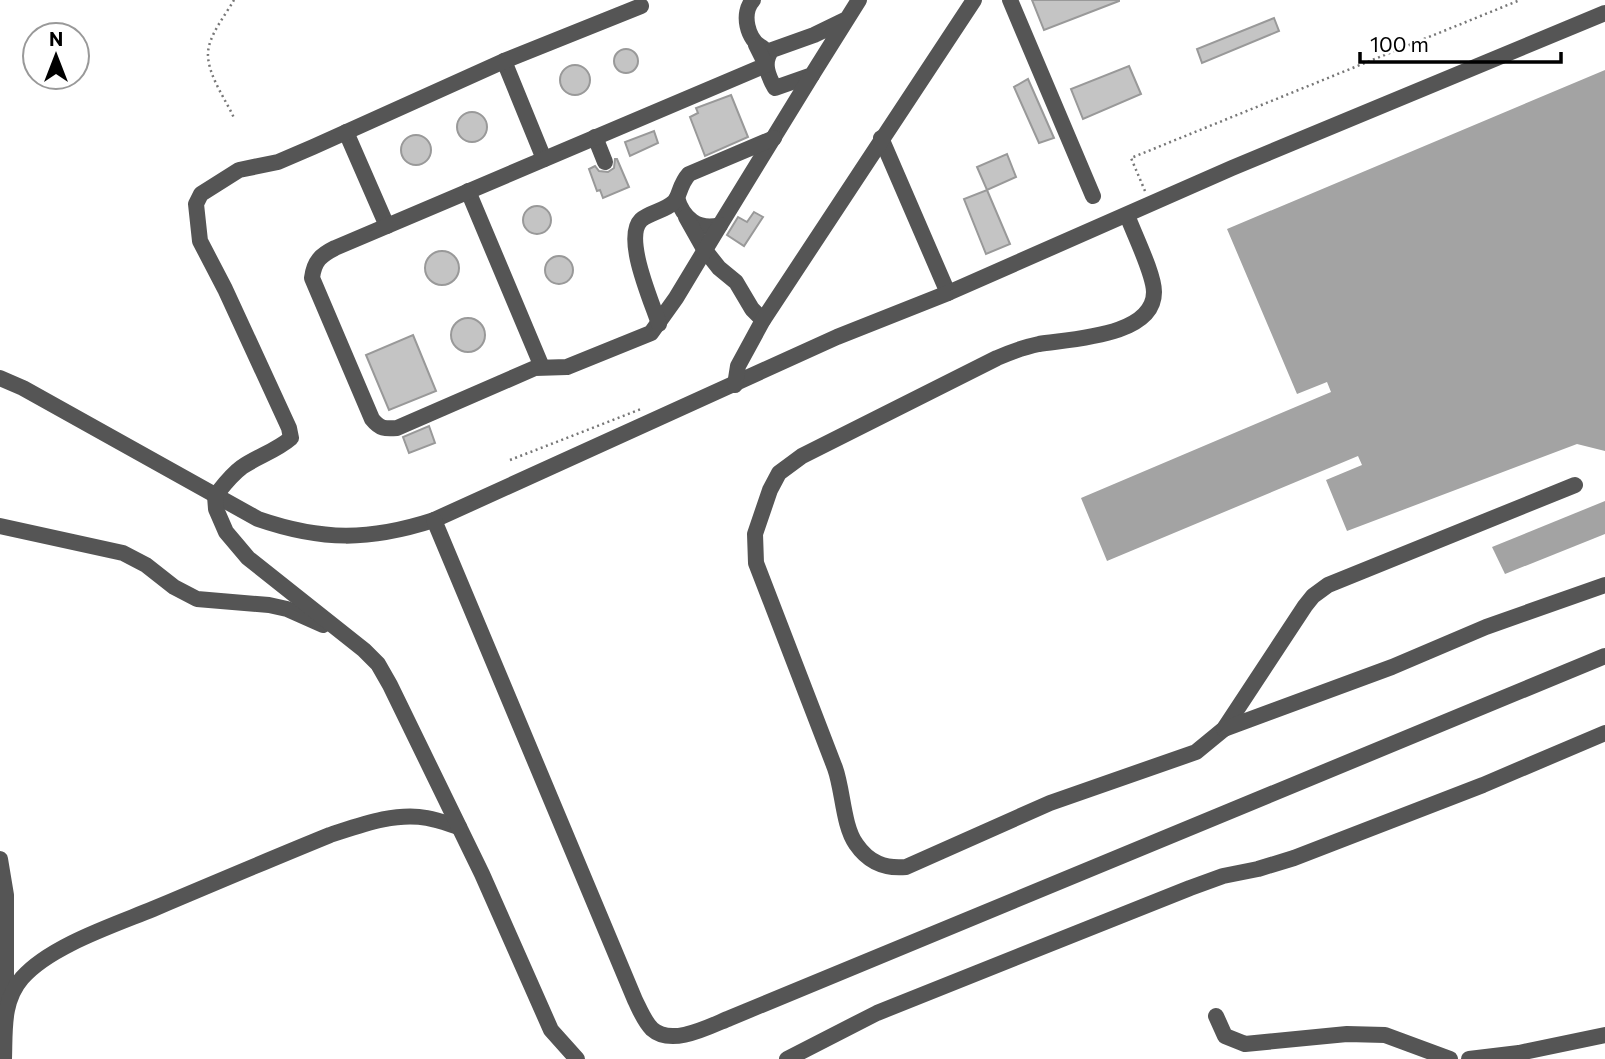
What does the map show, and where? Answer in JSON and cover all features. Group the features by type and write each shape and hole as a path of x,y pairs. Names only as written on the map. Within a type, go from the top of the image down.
{"lane":[{"path":"753,0 746,13 753,41 769,58 775,88 812,75"},
{"path":"848,19 595,137 321,256 316,262 312,278 372,419 385,429 397,428 542,367 567,367 651,333 678,295 812,75 825,56 848,19 859,0"},
{"path":"735,385 738,366 763,320 974,0"},
{"path":"1010,0 1093,197"},
{"path":"577,1059 551,1030 459,827 378,664 248,558 226,532 216,509 215,496 238,470 279,449 291,438 284,415 200,241 196,204 201,194 239,170 278,162 504,61 641,6"},
{"path":"0,378 23,388 258,519 291,530 336,536 370,536 434,520 837,338 948,293 1232,168 1605,13"},
{"path":"814,35 821,41 825,56"},
{"path":"504,61 544,159"},
{"path":"346,132 387,226"},
{"path":"595,137 605,162"},
{"path":"659,324 638,261 635,231 643,218 673,203 681,183 689,174 775,138"},
{"path":"881,138 948,293"},
{"path":"468,191 542,367"},
{"path":"677,198 705,250 719,268 736,282 752,309 763,320"},
{"path":"1127,215 1154,290 1153,304 1138,319 1122,330 1099,336 1016,349 802,456 779,473 770,490 755,534 756,563 835,769 851,838 858,848 887,869 906,867 1050,803 1196,752 1224,729 1305,606 1328,585 1575,485"},
{"path":"686,217 704,227 720,225"},
{"path":"649,295 678,295"},
{"path":"434,520 635,1000 653,1030 675,1036 718,1023 1605,656"},
{"path":"0,526 123,552 146,565 174,587 197,599 278,607 342,633"},
{"path":"1224,729 1392,667 1486,627 1605,585"},
{"path":"787,1059 877,1013 1190,888 1223,876 1294,858 1483,785 1605,733"},
{"path":"6,1005 22,978 38,964 83,938 330,835 399,817 426,818 459,827"},
{"path":"0,859 6,895 4,1059"},
{"path":"1216,1016 1225,1037 1245,1044 1347,1034 1385,1035 1450,1059"},
{"path":"1469,1059 1519,1053 1605,1035"}],"path":[{"path":"234,0 214,34 208,54 210,69 234,118"},
{"path":"1146,193 1131,158 1520,0"},
{"path":"510,460 652,405"}],"shaded area":[{"path":"1605,70 1605,451 1577,444 1347,531 1326,480 1362,465 1358,456 1107,561 1081,498 1331,392 1327,382 1297,394 1227,229"},
{"path":"1605,501 1605,534 1505,574 1492,547"}],"building":[{"path":"1032,0 1119,0 1119,1 1044,30"},
{"path":"1274,18 1279,31 1202,63 1197,49"},
{"path":"626,49 637,56 638,61 631,72 626,73 615,66 614,61 621,50"},
{"path":"575,65 586,69 590,80 586,91 575,95 564,91 560,80 564,69"},
{"path":"1129,66 1141,94 1083,119 1071,89"},
{"path":"1028,79 1054,138 1039,143 1014,87"},
{"path":"731,95 748,137 705,156 690,117 698,113 696,108"},
{"path":"472,112 483,116 487,127 483,138 472,142 461,138 457,127 461,116"},
{"path":"654,131 658,143 630,156 625,142"},
{"path":"416,135 427,139 431,150 427,161 416,165 405,161 401,150 405,139"},
{"path":"1007,154 1016,177 987,190 977,167"},
{"path":"615,159 629,187 603,198 600,190 597,191 589,169 595,166 599,171 608,172 614,168"},
{"path":"987,190 1010,244 986,254 964,199"},
{"path":"537,206 547,210 551,220 547,230 537,234 527,230 523,220 527,210"},
{"path":"754,212 763,217 744,246 727,235 738,217 747,222"},
{"path":"442,251 454,256 459,268 454,280 442,285 430,280 425,268 430,256"},
{"path":"559,256 569,260 573,270 569,280 559,284 549,280 545,270 549,260"},
{"path":"468,318 480,323 485,335 480,347 468,352 456,347 451,335 456,323"},
{"path":"413,335 436,391 389,410 366,355"},
{"path":"429,426 435,443 409,453 403,437"}]}
